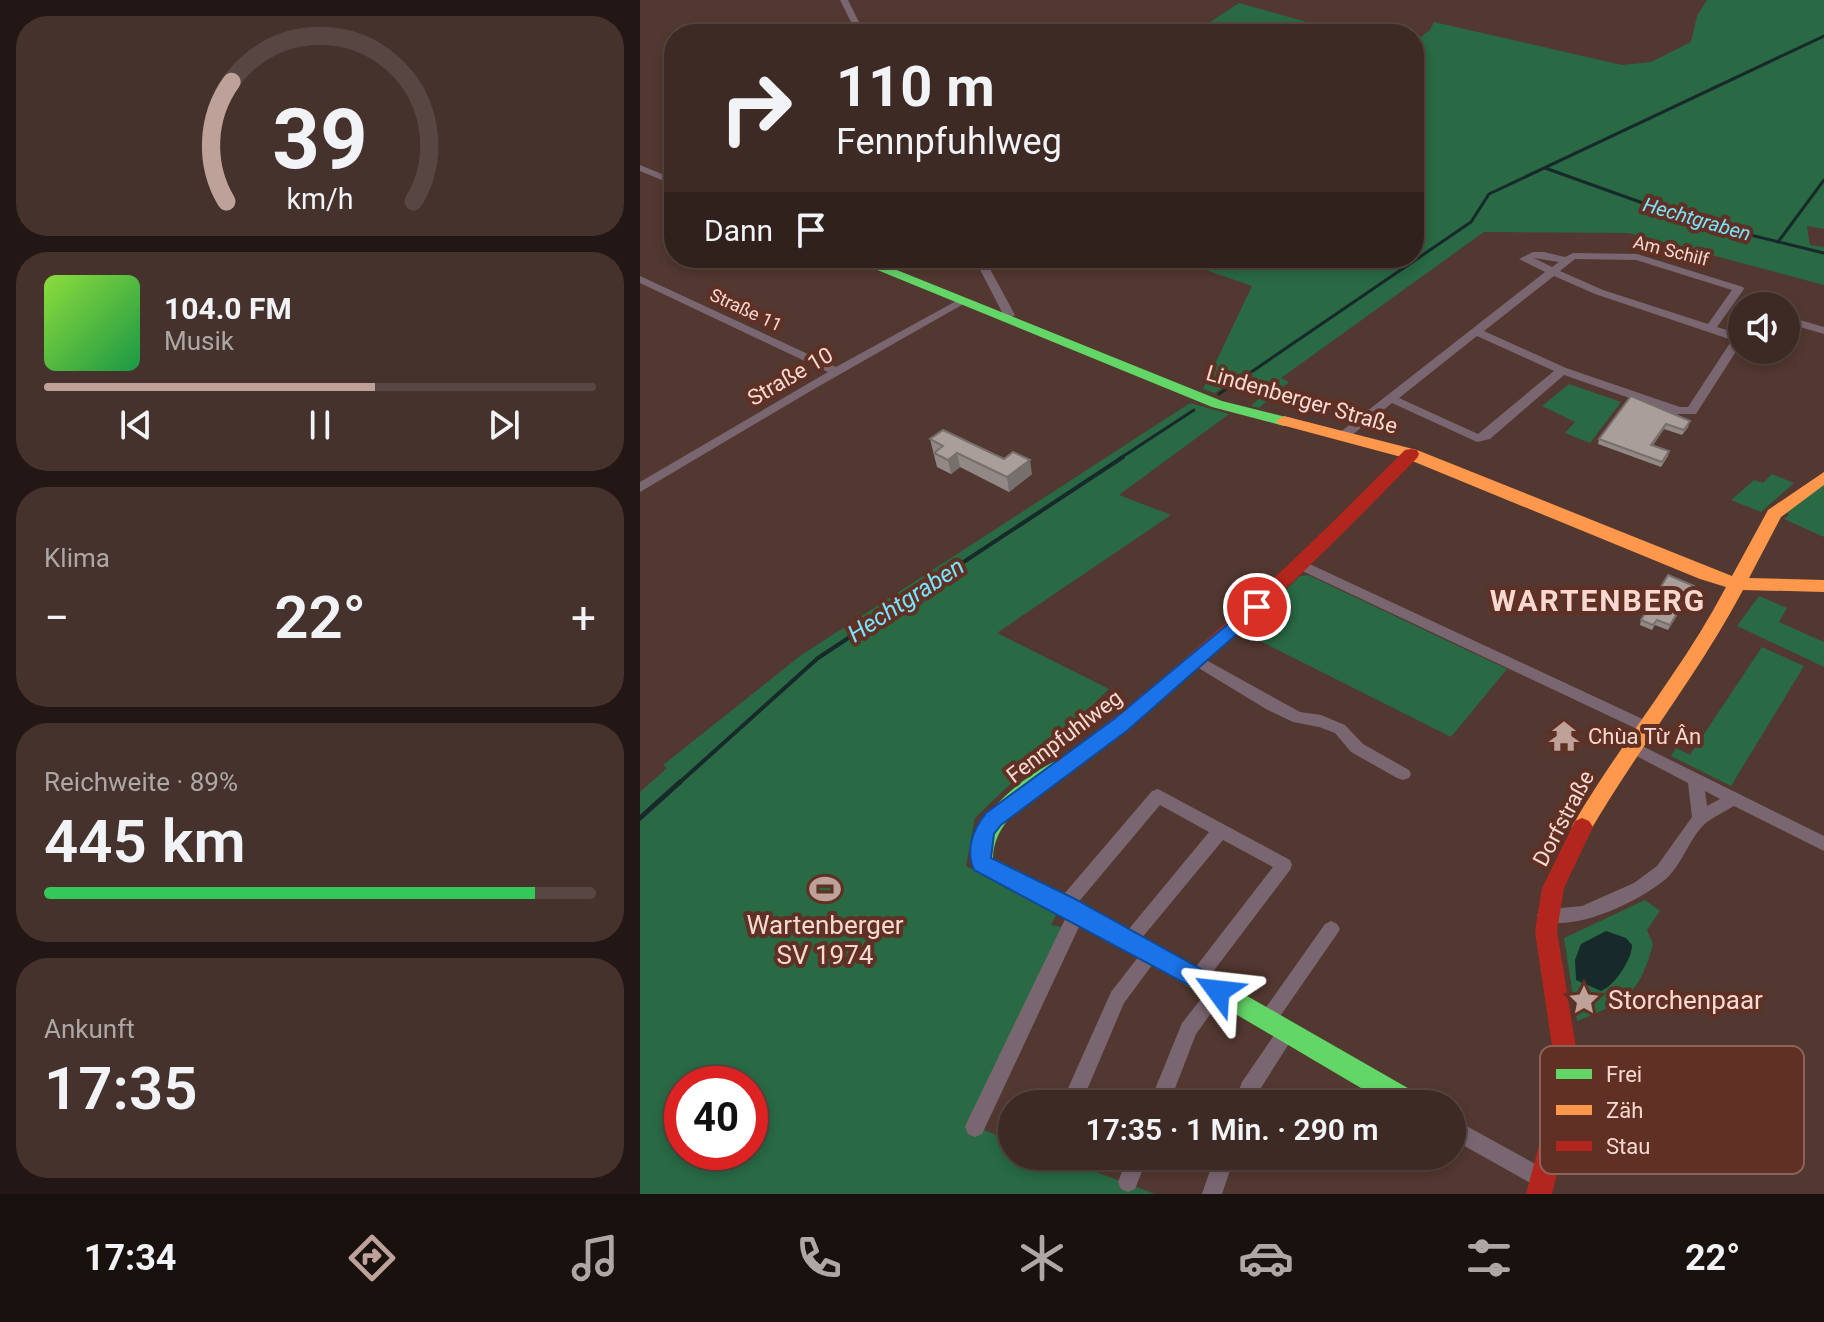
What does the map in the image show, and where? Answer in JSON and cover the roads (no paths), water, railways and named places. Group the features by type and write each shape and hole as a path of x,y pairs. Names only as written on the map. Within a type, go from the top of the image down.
{"street":[{"path":"844,0 856,24"},
{"path":"640,168 664,178"},
{"path":"640,183 657,175"},
{"path":"1475,331 1562,370 1687,413 1692,411 1738,342 1734,336 1550,272 1526,262 1524,257 1553,256 1566,261"},
{"name":"Am Schilf","path":"1343,436 1573,256 1637,257 1739,289 1711,328"},
{"name":"Lindenberger Straße","path":"879,268 1217,404 1411,454 1737,584"},
{"path":"984,268 1009,315 1004,318"},
{"name":"Straße 11","path":"640,279 838,372"},
{"name":"Straße 10","path":"640,488 838,372 968,305 998,295"},
{"path":"1800,323 1824,331"},
{"path":"1390,398 1477,438 1486,436 1562,370"},
{"name":"Fennpfuhlweg","path":"1387,1090 1130,940 982,864 984,831 994,819 1121,725 1197,660 1301,565 1411,454"},
{"name":"Dorfstraße","path":"1564,1046 1546,915 1553,888 1579,833 1630,746 1717,622 1774,514 1824,477"},
{"path":"1301,565 1644,726"},
{"path":"1737,584 1824,586"},
{"path":"1197,660 1298,718 1321,721 1340,729 1357,748 1403,774"},
{"path":"1630,746 1824,844"},
{"path":"1696,780 1700,818"},
{"path":"975,1127 1071,908 1158,796 1284,865 1197,979"},
{"path":"1546,915 1583,914 1640,888 1663,871 1700,818 1733,799"},
{"path":"1130,940 1221,830"},
{"path":"1268,1019 1331,929"},
{"path":"1077,1090 1117,998 1152,953"},
{"path":"1165,1090 1189,1029 1218,991"},
{"path":"1249,1090 1288,1031"},
{"path":"1466,1137 1540,1186"},
{"path":"1128,1182 1133,1170"},
{"path":"1212,1194 1220,1170"}],"waterway":[{"name":"Hechtgraben","path":"1424,254 1471,222 1489,194 1824,36"},
{"name":"Hechtgraben","path":"1545,168 1693,221 1778,242"},
{"name":"Hechtgraben","path":"1778,242 1824,180"},
{"path":"1778,242 1824,253"},
{"name":"Hechtgraben","path":"1219,394 1404,268"},
{"name":"Hechtgraben","path":"1119,459 1194,410"},
{"name":"Hechtgraben","path":"678,784 818,658 1123,457"},
{"name":"Hechtgraben","path":"640,818 680,782"}],"place":[{"name":"Chùa Từ Ân","path":"1564,736"},
{"name":"Wartenberger SV 1974","path":"825,889"},
{"name":"Storchenpaar","path":"1584,1000"}],"district":[{"name":"WARTENBERG","path":"1598,601"}]}
